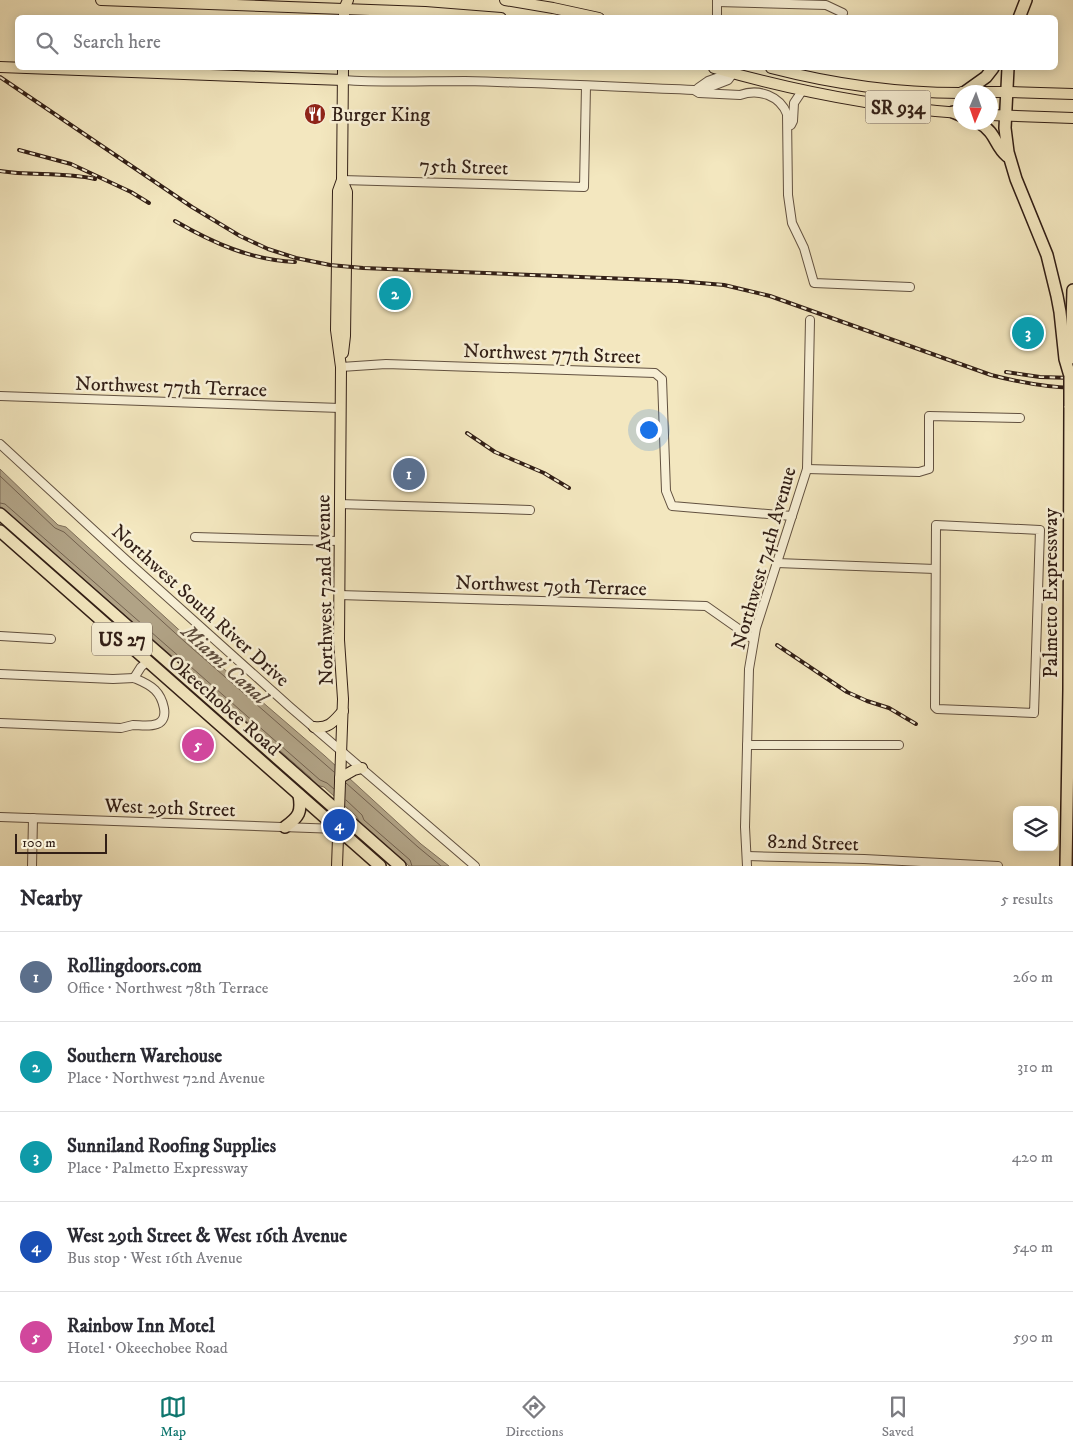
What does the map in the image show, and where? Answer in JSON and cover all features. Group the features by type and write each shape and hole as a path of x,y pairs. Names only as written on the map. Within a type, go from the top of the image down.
{"highway":[{"path":"1019,15 1026,0"},
{"path":"974,85 986,77 991,70"},
{"path":"1008,70 1006,136 1009,158 1047,255 1060,312 1065,359 1070,372"},
{"path":"988,130 1009,158"},
{"name":"Palmetto Expressway","path":"1066,863 1069,690 1070,372 1073,290"},
{"name":"Okeechobee Road","path":"0,514 339,808 400,866"},
{"name":"Okeechobee Road","path":"0,531 380,866"},
{"path":"285,827 299,815 301,804 299,795"}],"main road":[{"path":"101,0 344,7 474,15"},
{"path":"505,0 586,15"},
{"path":"0,67 15,68"},
{"path":"79,70 343,80"},
{"name":"Northwest 72nd Avenue","path":"337,866 343,711 338,595 340,408 341,367 345,336 347,192 342,180 343,70"},
{"name":"SR 934","path":"735,70 802,91 877,104 953,112"},
{"name":"SR 934","path":"780,70 882,89 953,92"},
{"name":"SR 934","path":"998,92 1073,94"},
{"path":"998,116 1073,118"},
{"path":"314,727 322,728 330,725 343,711"},
{"path":"340,773 358,769"}],"street":[{"path":"717,15 718,1 826,5 843,13"},
{"path":"708,88 728,80 735,70"},
{"path":"697,88 708,81 735,70"},
{"path":"343,80 397,82 465,81 586,86 708,88 769,95 780,102 787,114 789,205 792,223 804,248 814,282 910,286"},
{"name":"75th Street","path":"342,180 405,180 584,187 586,86"},
{"path":"697,88 699,93 740,95 745,93"},
{"path":"788,129 793,121 794,102 802,91"},
{"name":"Northwest 74th Avenue","path":"747,866 745,827 749,669 753,639 807,469 810,320"},
{"name":"Northwest 77th Street","path":"341,367 386,364 654,373 662,379 666,491 672,506 792,516"},
{"name":"Northwest 77th Terrace","path":"0,396 340,408"},
{"path":"807,469 919,472 929,468 929,416 1020,418"},
{"name":"Northwest South River Drive","path":"0,444 125,559 341,750 358,769 475,866"},
{"path":"339,504 530,510"},
{"path":"936,525 1040,530 1034,713 937,709 935,707 935,569 936,525"},
{"path":"195,537 339,542"},
{"path":"777,563 935,569"},
{"name":"Northwest 79th Terrace","path":"338,595 706,606 753,639"},
{"path":"0,636 51,640"},
{"path":"134,678 141,667 147,662"},
{"path":"0,674 113,679 134,678 155,690 163,706 164,714 162,721 157,724 133,725 121,728 0,724"},
{"path":"747,745 899,745"},
{"name":"West 29th Street","path":"0,817 338,829"},
{"path":"32,866 33,818"},
{"name":"82nd Street","path":"747,856 864,859 998,866"}],"water":[{"path":"0,469 58,525 66,527 188,638 325,756 421,844 449,866 409,866 358,821 356,816 324,787 316,785 310,777 0,506"}],"railway":[{"path":"0,77 192,207 240,236 268,249 296,258 330,265 363,268 677,281 724,285 770,296 991,375 1032,384 1073,388"},
{"path":"19,150 71,164 131,192 149,203"},
{"path":"0,171 71,175 95,179"},
{"path":"175,221 233,249 263,258 295,262"},
{"path":"1006,372 1040,377 1073,378"},
{"path":"467,433 495,452 544,473 569,488"},
{"path":"777,645 847,692 889,708 916,724"}],"place":[{"name":"Burger King","path":"315,114"},
{"name":"Southern Warehouse","path":"395,294"},
{"name":"Sunniland Roofing Supplies","path":"1028,333"},
{"name":"Rollingdoors.com","path":"409,474"},
{"name":"Rainbow Inn Motel","path":"198,745"},
{"name":"West 29th Street & West 16th Avenue","path":"339,825"}],"water label":[{"name":"Miami Canal","path":"225,664"}]}
